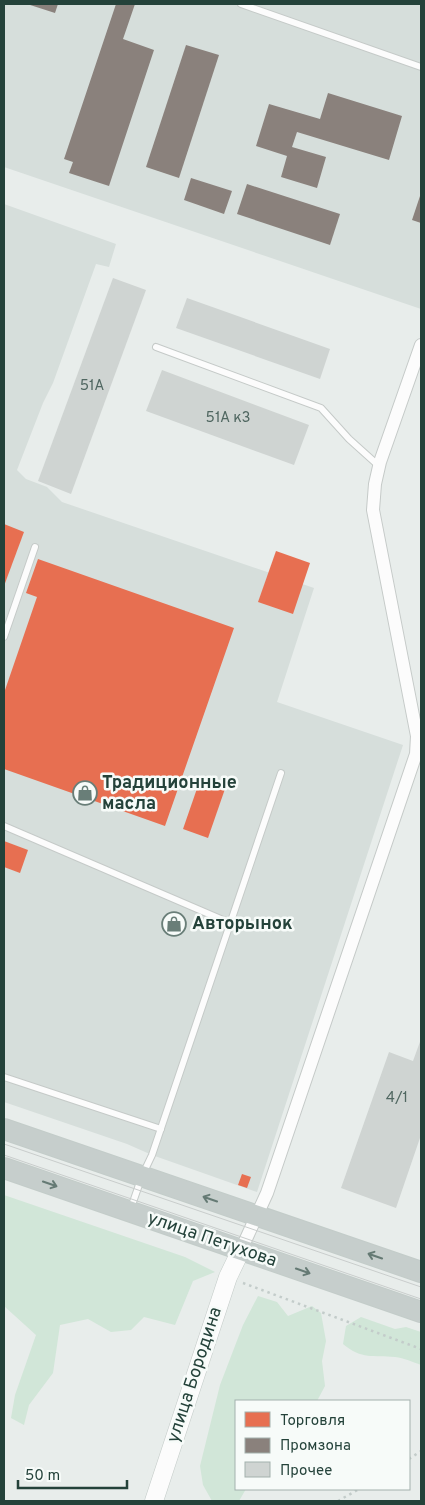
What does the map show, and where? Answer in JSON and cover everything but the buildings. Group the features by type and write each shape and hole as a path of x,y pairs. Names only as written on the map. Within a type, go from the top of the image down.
{"highway":[{"path":"4,1128 421,1272"},
{"name":"улица Петухова","path":"4,1168 421,1312"}],"main road":[{"name":"улица Бородина","path":"154,1501 228,1277 242,1250"}],"street":[{"path":"242,1250 266,1193 419,755 417,736 373,510 375,484 379,466 421,346"}],"lane":[{"path":"241,4 421,67"},
{"path":"156,347 321,408 349,439 379,466"},
{"path":"4,638 35,547"},
{"path":"130,1212 161,1129 281,773"},
{"path":"4,826 230,923"},
{"path":"4,1077 161,1129"}],"path":[{"path":"228,1277 421,1349"},
{"path":"410,1458 421,1451"},
{"path":"338,1501 357,1490"}],"shaded area":[{"path":"4,4 421,4 421,309 4,167"},
{"name":"Авторынок","path":"4,204 116,244 109,267 96,264 53,383 43,403 17,470 26,479 47,487 62,502 314,588 277,702 403,745 257,1192 152,1155 127,1144 4,1102"}],"green space":[{"path":"4,1195 185,1257 215,1272 193,1281 175,1325 144,1317 131,1330 111,1332 88,1319 60,1325 53,1373 29,1405 24,1425 11,1418 15,1395 36,1335 4,1306"},
{"path":"258,1296 277,1302 288,1316 312,1306 321,1313 326,1341 322,1361 325,1386 318,1400 235,1400 235,1490 245,1490 239,1501 212,1501 203,1485 200,1466 220,1385 243,1325"},
{"path":"361,1317 395,1329 406,1327 421,1332 421,1365 398,1358 362,1355 343,1344 346,1326"}],"tram line":[{"path":"4,1144 421,1287"},
{"path":"4,1155 421,1299"}],"place":[{"name":"Традиционные масла","path":"85,793"},
{"name":"Авторынок","path":"174,924"}]}
